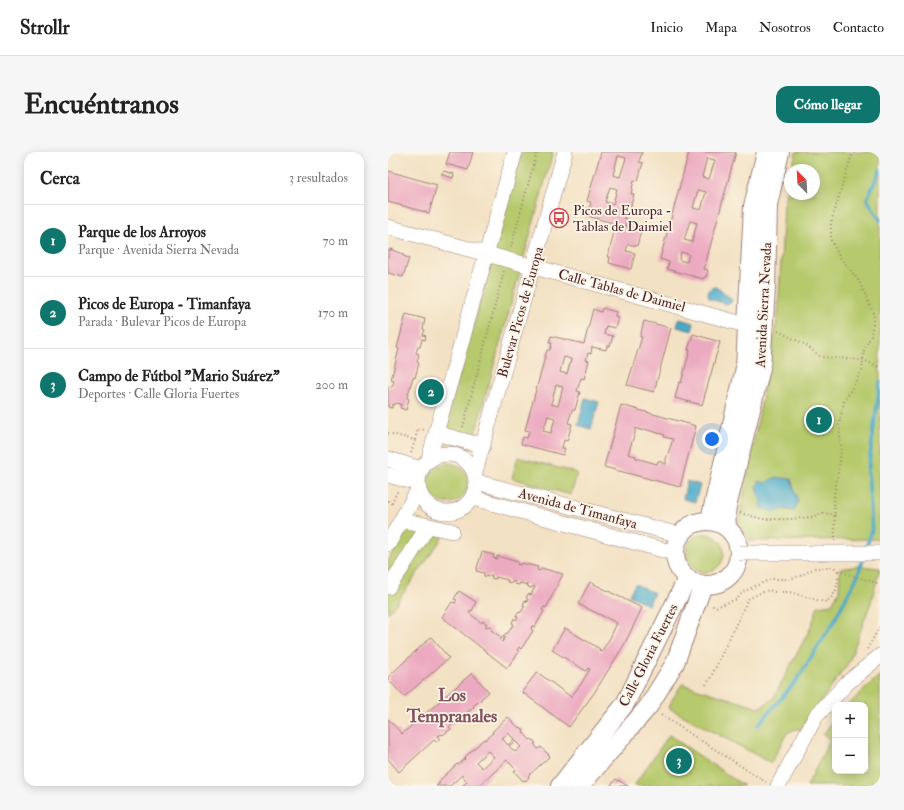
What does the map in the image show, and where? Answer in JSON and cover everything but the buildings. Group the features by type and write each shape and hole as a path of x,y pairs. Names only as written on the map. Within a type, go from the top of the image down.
{"main road":[{"name":"Avenida Sierra Nevada","path":"727,527 726,511 761,368 755,327 753,206 766,152"},
{"name":"Avenida Sierra Nevada","path":"710,520 745,368 766,288 768,205 780,152"},
{"path":"710,520 727,527 734,534 744,557 728,577 711,585 701,585 680,572 674,553 676,544 685,528 693,523 710,520"},
{"name":"Calle Gloria Fuertes","path":"580,786 648,707 675,663 701,585"},
{"name":"Calle Gloria Fuertes","path":"560,786 625,704 701,585"}],"street":[{"path":"388,544 402,520 421,475 436,433 515,152"},
{"name":"Bulevar Picos de Europa","path":"476,477 483,446 565,152"},
{"name":"Calle Tablas de Daimiel","path":"388,227 755,327"},
{"path":"436,433 483,446"},
{"path":"388,474 421,475 449,453 465,459 476,477 476,491 473,498 463,509 443,513 428,506 421,475"},
{"path":"388,459 421,475"},
{"name":"Avenida de Timanfaya","path":"476,477 680,535"},
{"name":"Avenida de Timanfaya","path":"473,498 674,553"},
{"path":"402,520 452,531"},
{"path":"388,587 428,526"},
{"path":"744,557 880,553"},
{"path":"772,784 816,716 847,683 880,656"}],"path":[{"path":"460,439 537,152"},
{"path":"835,545 836,515 834,494 840,462 840,425 844,402 862,370 864,350 872,336 874,315 859,281 839,256 831,240 831,222 851,157 855,152"},
{"path":"755,327 779,331 806,345 821,357 863,360 880,367"},
{"path":"388,432 415,440 418,429 436,433"},
{"path":"388,502 392,503"},
{"path":"738,512 763,519 793,519 811,517 823,513 836,515"},
{"path":"701,585 734,579 744,557"},
{"path":"708,604 716,607 737,599 744,592 760,584 772,580 790,580 815,568 835,568 838,571 880,584"},
{"path":"706,685 714,673 748,599 769,590 775,592 789,592 824,602 830,600 834,594 838,582 838,571"},
{"path":"648,707 772,784"}],"green space":[{"path":"522,152 553,152 470,452 440,444"},
{"path":"796,152 880,152 880,539 750,541 738,524 778,316 785,200 820,200 820,164 793,164"},
{"path":"518,457 577,473 571,495 512,478"},
{"path":"452,463 459,466 465,472 468,483 467,491 459,500 452,503 444,503 437,500 429,491 428,479 431,472 440,464"},
{"path":"408,528 443,537 388,613 388,560"},
{"path":"705,534 715,537 721,543 724,553 721,563 715,569 705,572 695,569 689,563 686,553 689,543 695,537"},
{"path":"858,566 880,568 871,602 849,662 801,729 796,729 787,733 771,763 669,708 682,684 759,708 773,699 811,627 818,606 832,604 839,591 840,569"},
{"path":"880,675 880,786 807,786 830,739 823,735 832,722 832,774 868,774 868,702 851,702"},
{"path":"669,735 744,786 634,786"}],"water":[{"path":"716,287 732,299 731,303 726,304 710,299 708,292 710,289"},
{"path":"679,319 694,323 692,331 677,327"},
{"path":"585,398 599,402 591,429 578,425"},
{"path":"776,477 791,479 798,501 795,510 792,511 784,509 775,512 762,509 757,486 759,481 765,483"},
{"path":"687,481 700,485 695,502 683,499"},
{"path":"635,584 654,593 648,605 629,595"}],"waterway":[{"path":"880,170 867,199 880,220"},
{"path":"866,548 872,530 868,471 880,382"},
{"path":"758,725 796,681 833,623 858,575 864,556"}],"place":[{"name":"Picos de Europa - Tablas de Daimiel","path":"559,218"},
{"name":"Picos de Europa - Timanfaya","path":"431,392"},
{"name":"Parque de los Arroyos","path":"819,420"},
{"name":"Campo de Fútbol \"Mario Suárez\"","path":"679,761"}],"district":[{"name":"Los Tempranales","path":"452,705"}]}
